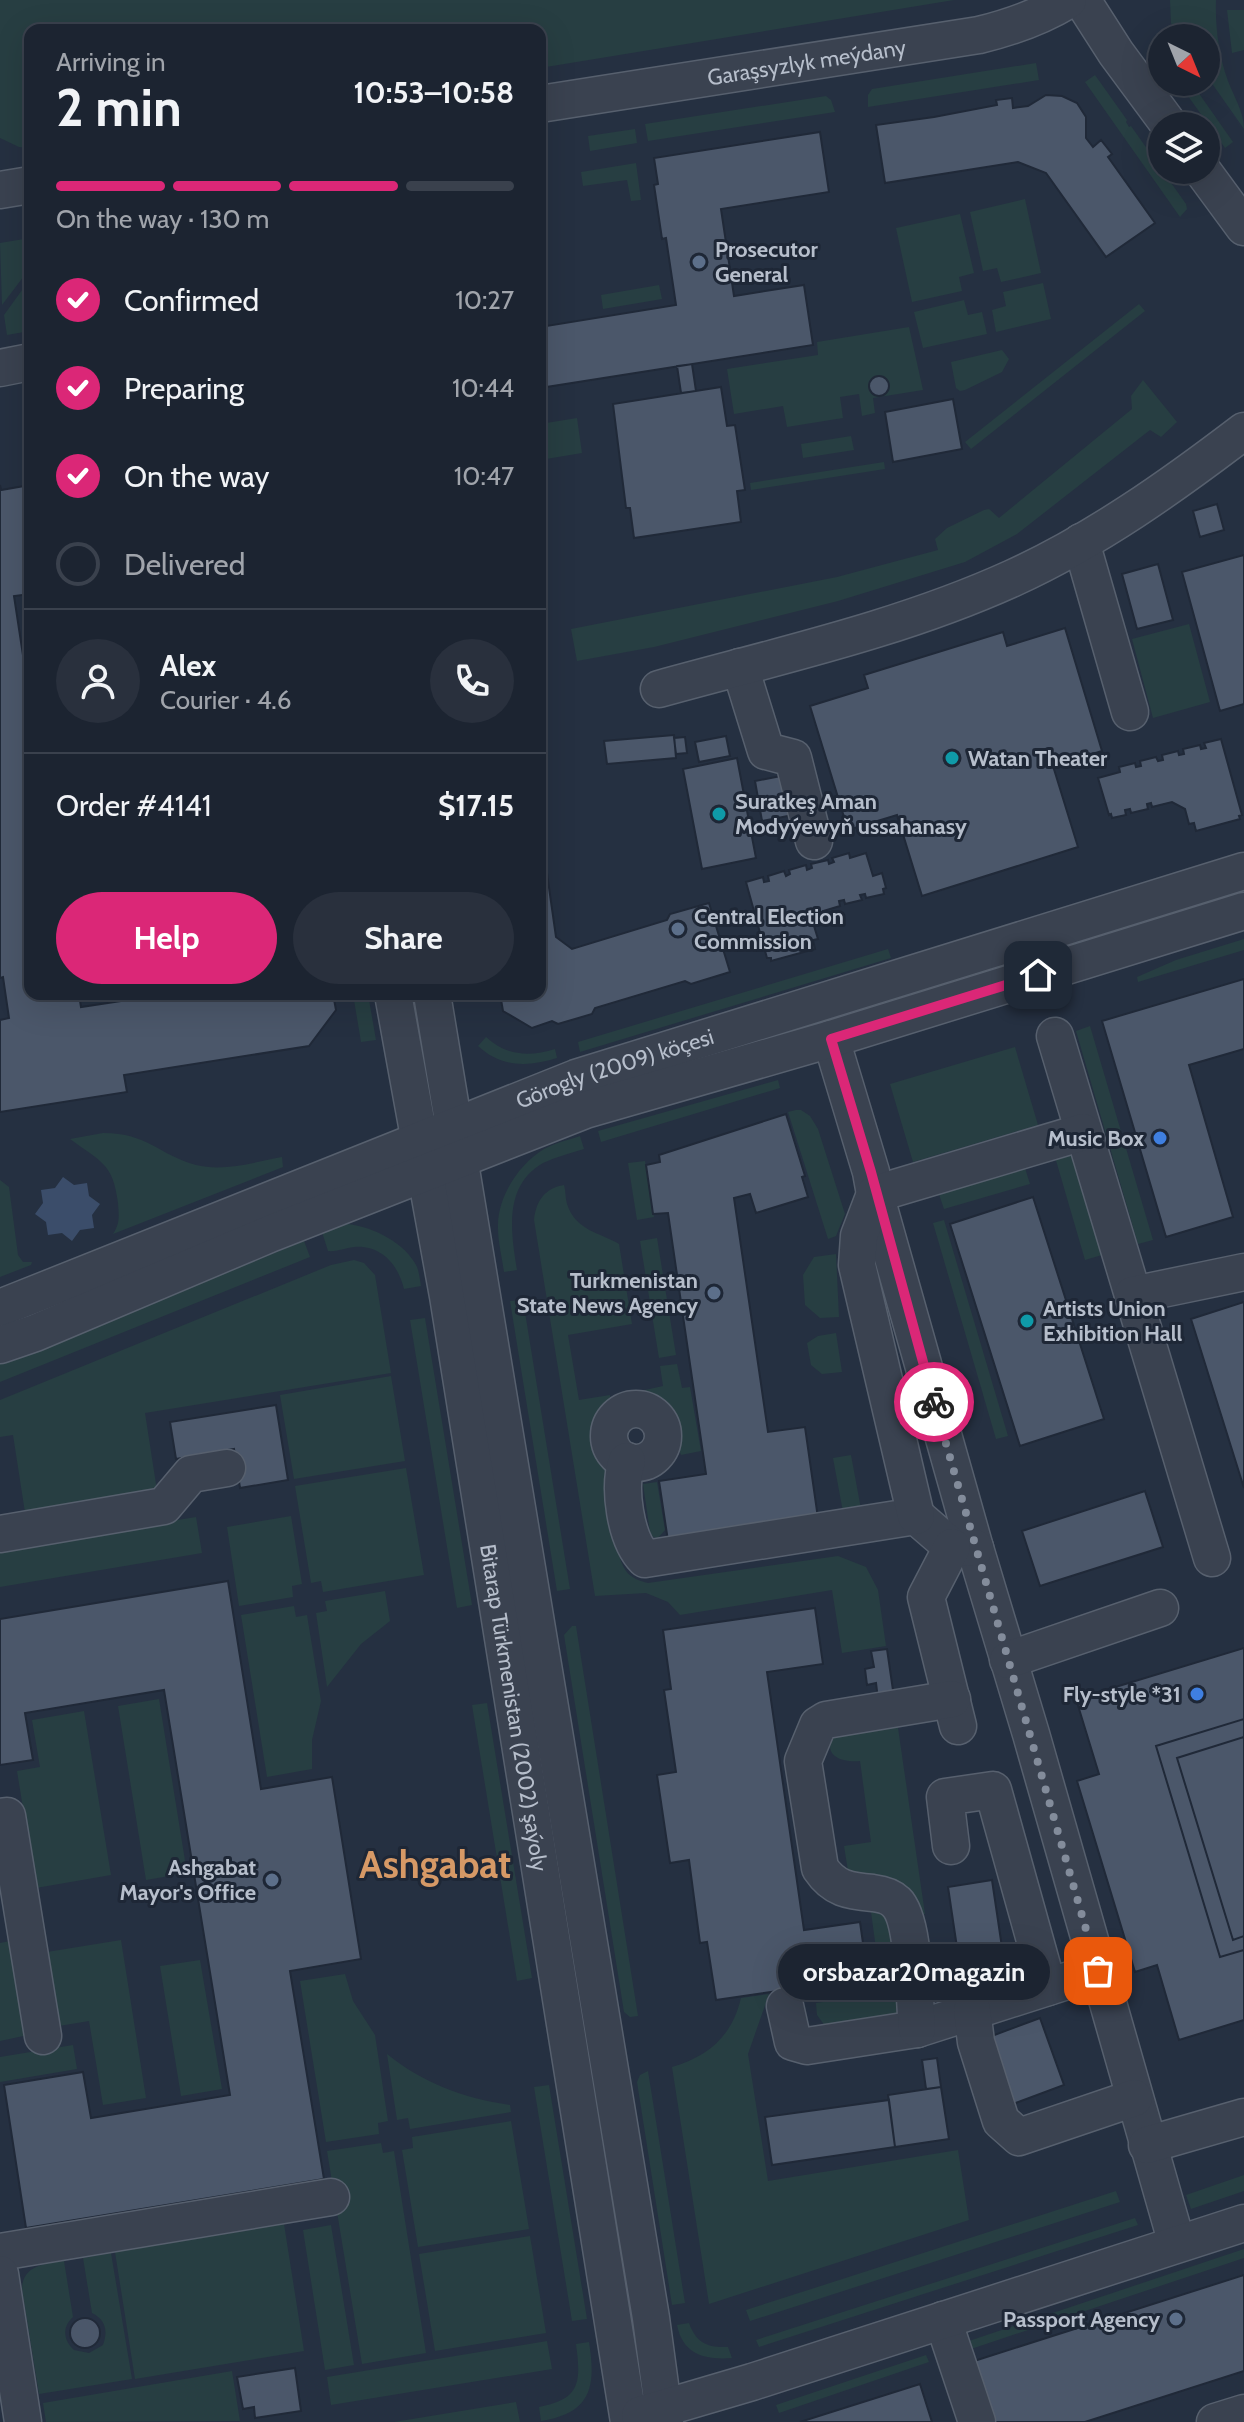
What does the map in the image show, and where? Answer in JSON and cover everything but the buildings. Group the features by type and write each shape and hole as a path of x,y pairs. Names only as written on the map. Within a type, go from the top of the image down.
{"street":[{"name":"Garaşsyzlyk meýdany","path":"546,103 979,35 1014,27 1068,0"},
{"path":"1082,0 1160,112"},
{"path":"1212,184 1244,227"},
{"path":"0,190 24,186"},
{"path":"0,368 24,363"},
{"path":"659,689 899,623 1014,578 1081,542 1163,490 1244,431"},
{"path":"1081,542 1130,712"},
{"path":"740,667 766,751 793,758 814,841"},
{"name":"Görogly (2009) köçesi","path":"457,1143 576,1078 1244,871"},
{"name":"Görogly (2009) köçesi","path":"0,1308 457,1143 585,1110 831,1039 1244,911"},
{"name":"Bitarap Türkmenistan (2002) şaýoly","path":"394,1000 448,1296 624,2421"},
{"name":"Bitarap Türkmenistan (2002) şaýoly","path":"433,1000 649,2303 664,2415"},
{"path":"1055,1036 1212,1558"},
{"path":"831,1039 871,1172 963,1547 1008,1660 1177,2244"},
{"path":"875,1194 1083,1132"},
{"name":"Görogly (2009) köçesi","path":"0,1345 421,1157"},
{"path":"875,1194 859,1236 857,1265 916,1516"},
{"path":"1133,1295 1244,1272"},
{"path":"627,1461 621,1477 630,1536 634,1549 645,1559 916,1516 963,1547"},
{"path":"0,1534 164,1506 191,1474 227,1468"},
{"path":"917,2029 908,1921 895,1901 885,1895 853,1892 827,1879 820,1868 803,1761 818,1725 826,1720 955,1712 926,1597 963,1547"},
{"path":"1008,1660 1160,1608"},
{"path":"951,1846 945,1797 993,1790 1048,1987"},
{"path":"0,1817 7,1816 43,2036"},
{"path":"785,2006 793,2042 807,2046 917,2029 1098,1971"},
{"path":"972,2010 976,2042 1001,2121 1019,2137 1134,2098"},
{"path":"1147,2145 1244,2117"},
{"path":"0,2252 331,2197"},
{"path":"624,2421 664,2415 933,2323 1244,2223"},
{"path":"0,2274 23,2422"},
{"path":"933,2323 953,2422"},
{"path":"933,2323 977,2422"},
{"path":"1215,2422 1244,2413"}],"green space":[{"path":"0,0 954,0 546,67 546,24 24,24 24,147 0,138"},
{"path":"1170,0 1216,0 1217,24 1171,23"},
{"path":"1227,10 1244,10 1244,50 1232,53"},
{"path":"1220,52 1241,111 1244,129 1220,95"},
{"path":"1036,63 1039,80 868,107 868,95 872,89"},
{"path":"1095,75 1127,120 1148,150 1148,172 1085,82"},
{"path":"826,96 835,112 648,141 645,124"},
{"path":"1188,96 1201,96 1212,112 1199,112"},
{"path":"1220,123 1233,142 1225,148 1220,141"},
{"path":"635,129 637,143 590,151 588,136"},
{"path":"636,163 641,200 631,201 627,180 583,186 581,172"},
{"path":"1157,184 1172,184 1186,204 1187,209 1180,217"},
{"path":"1025,199 1041,273 1001,282 997,268 983,271 970,212"},
{"path":"960,214 974,273 959,277 962,291 912,302 896,228"},
{"path":"24,239 24,276 2,305 0,243"},
{"path":"1043,283 1051,319 996,332 992,310 1006,306 1003,292"},
{"path":"659,285 662,299 603,309 601,295"},
{"path":"24,287 24,332 7,335 4,315"},
{"path":"964,300 968,315 982,312 987,334 923,348 914,312"},
{"path":"1139,304 1145,311 971,449 965,442"},
{"path":"909,327 923,390 873,398 875,413 862,416 859,394 840,397 843,418 787,427 783,406 734,414 727,369 818,355 817,342"},
{"path":"1002,350 1009,359 1002,372 965,390 956,388 951,362"},
{"path":"1143,380 1177,422 1161,437 1150,430 1017,534 965,562 838,601 654,647 577,661 571,629 837,577 938,550 935,539 947,528 989,509 999,518 1132,409 1131,396"},
{"path":"577,418 582,453 546,459 546,423"},
{"path":"851,436 854,450 803,458 801,444"},
{"path":"884,462 885,469 751,490 750,483"},
{"path":"1189,624 1210,702 1153,718 1132,639"},
{"path":"1244,939 1244,950 1138,982 1137,977 1176,960"},
{"path":"888,949 891,958 580,1052 578,1042"},
{"path":"354,1000 369,1000 376,1040 361,1042"},
{"path":"1090,1026 1153,1240 1138,1244 1076,1031"},
{"path":"486,1037 502,1048 519,1053 555,1049 557,1058 526,1064 506,1062 478,1046"},
{"path":"1015,1047 1038,1125 913,1162 890,1084"},
{"path":"778,1080 780,1088 601,1142 598,1131"},
{"path":"796,1110 810,1116 818,1129 845,1214 836,1236 828,1239 788,1112"},
{"path":"103,1133 142,1140 196,1165 228,1167 282,1157 283,1167 113,1234 119,1216 113,1179 104,1165 70,1139"},
{"path":"580,1136 584,1149 543,1163 521,1184 512,1226 517,1270 504,1272 498,1228 501,1205 511,1182 526,1163 544,1149"},
{"path":"1072,1152 1102,1255 1085,1260 1055,1157"},
{"path":"645,1161 654,1217 637,1220 628,1163"},
{"path":"1025,1168 1030,1184 944,1209 939,1194"},
{"path":"0,1180 9,1187 18,1255 23,1262 32,1262 0,1277"},
{"path":"564,1185 567,1204 576,1220 619,1244 632,1324 568,1335 579,1400 610,1395 612,1406 597,1424 595,1442 608,1478 617,1549 626,1571 648,1583 838,1556 866,1567 878,1590 886,1646 842,1653 832,1590 680,1615 668,1602 646,1593 595,1596 534,1220 543,1196"},
{"path":"944,1220 1008,1436 996,1439 933,1223"},
{"path":"348,1224 378,1233 397,1244 412,1258 421,1286 404,1289 393,1264 372,1249 354,1247 328,1251 322,1232"},
{"path":"657,1238 676,1355 659,1358 640,1241"},
{"path":"304,1241 310,1257 0,1382 0,1364"},
{"path":"836,1254 839,1317 820,1318 805,1305 803,1275 814,1257"},
{"path":"354,1260 364,1263 375,1275 391,1373 145,1413 158,1497 26,1519 13,1435 0,1437 0,1400 331,1265"},
{"path":"523,1300 570,1589 557,1591 510,1301"},
{"path":"425,1318 472,1605 457,1608 410,1320"},
{"path":"836,1333 842,1372 822,1374 811,1365 807,1343 818,1336"},
{"path":"677,1364 682,1388 690,1387 701,1451 681,1455 667,1416 647,1400 645,1390 663,1386 660,1366"},
{"path":"391,1376 405,1461 294,1479 280,1395"},
{"path":"851,1455 861,1509 843,1512 833,1458"},
{"path":"406,1468 424,1575 323,1592 321,1581 311,1583 295,1486"},
{"path":"657,1482 665,1530 658,1538 650,1532 643,1484"},
{"path":"291,1516 302,1584 292,1586 293,1597 239,1606 227,1527"},
{"path":"196,1517 202,1553 0,1587 0,1549"},
{"path":"385,1591 390,1621 361,1644 327,1687 316,1613 327,1611 325,1601"},
{"path":"294,1606 296,1617 307,1615 321,1701 312,1740 312,1769 267,1777 241,1615"},
{"path":"576,1626 638,2016 630,2017 624,2012 564,1635"},
{"path":"159,1699 187,1873 146,1880 118,1706"},
{"path":"487,1703 532,1978 517,1981 472,1705"},
{"path":"84,1711 111,1875 36,1888 17,1771 40,1767 32,1720"},
{"path":"897,1721 925,1914 918,1914 849,1877 844,1846 871,1842 860,1761 834,1756 830,1746 832,1740 836,1732"},
{"path":"873,1906 887,1910 895,1968 894,1974 888,1977 882,1976 879,1971 871,1912"},
{"path":"121,1940 146,2098 103,2105 89,2021 59,2026 47,1952"},
{"path":"10,1941 28,2035 0,2041 0,1943"},
{"path":"200,1960 222,2089 181,2096 160,1966"},
{"path":"345,1974 353,2001 375,2035 388,2121 378,2123 379,2134 326,2142 300,1981"},
{"path":"769,1994 748,2054 768,2181 958,2150 969,2220 709,2304 672,2067 697,2057 717,2043 732,2023 741,1998"},
{"path":"895,1994 900,2000 898,2015 825,2026 817,2015 816,2003"},
{"path":"73,2045 77,2069 0,2082 0,2057"},
{"path":"387,2054 429,2081 476,2098 510,2105 511,2112 410,2129 408,2118 397,2120"},
{"path":"648,2071 685,2303 672,2305 637,2082 640,2075"},
{"path":"549,2085 587,2319 572,2321 534,2087"},
{"path":"511,2121 529,2229 418,2247 402,2150 413,2148 412,2137"},
{"path":"381,2143 383,2153 394,2151 426,2353 362,2364 327,2151"},
{"path":"1244,2175 1244,2191 1191,2209 1186,2195"},
{"path":"1116,2191 1120,2202 750,2321 746,2310"},
{"path":"1135,2218 1138,2225 759,2347 756,2340"},
{"path":"284,2224 304,2351 135,2379 115,2252"},
{"path":"331,2225 354,2365 325,2370 303,2230"},
{"path":"530,2236 546,2333 435,2351 419,2254"},
{"path":"1244,2249 1244,2258 971,2349 969,2341"},
{"path":"111,2253 132,2379 39,2394 22,2289 26,2275 36,2267 64,2261 73,2317 67,2325 66,2338 74,2350 89,2353 103,2345 105,2331 103,2323 92,2313 83,2258"},
{"path":"689,2323 699,2340 709,2345 728,2347 732,2358 713,2358 690,2349 684,2343 677,2325"},
{"path":"547,2341 552,2369 331,2405 327,2377"},
{"path":"589,2342 592,2372 587,2395 571,2411 541,2421 539,2407 563,2399 575,2387 578,2379 576,2344"},
{"path":"926,2355 929,2362 779,2413 776,2405"},
{"path":"232,2371 240,2421 46,2422 43,2403"},
{"path":"516,2402 520,2422 394,2422"}],"water":[{"path":"63,1177 74,1185 87,1183 89,1196 100,1204 92,1215 94,1228 80,1230 72,1241 62,1233 48,1235 46,1222 35,1214 43,1203 41,1190 55,1188"}],"way so far":[{"path":"934,1402 1098,1971"}],"place":[{"name":"Prosecutor General","path":"699,262"},
{"name":"Watan Theater","path":"952,758"},
{"name":"Suratkeş Aman Modyýewyň ussahanasy","path":"719,814"},
{"name":"Central Election Commission","path":"678,929"},
{"name":"Music Box","path":"1160,1138"},
{"name":"Turkmenistan State News Agency","path":"714,1293"},
{"name":"Artists Union Exhibition Hall","path":"1027,1321"},
{"name":"Fly-style *31","path":"1197,1694"},
{"name":"Ashgabat Mayor's Office","path":"272,1880"},
{"name":"orsbazar20magazin","path":"1098,1971"},
{"name":"Passport Agency","path":"1176,2319"}],"district":[{"name":"Ashgabat","path":"435,1865"}],"route":[{"path":"934,1402 831,1039 1038,975"}]}
